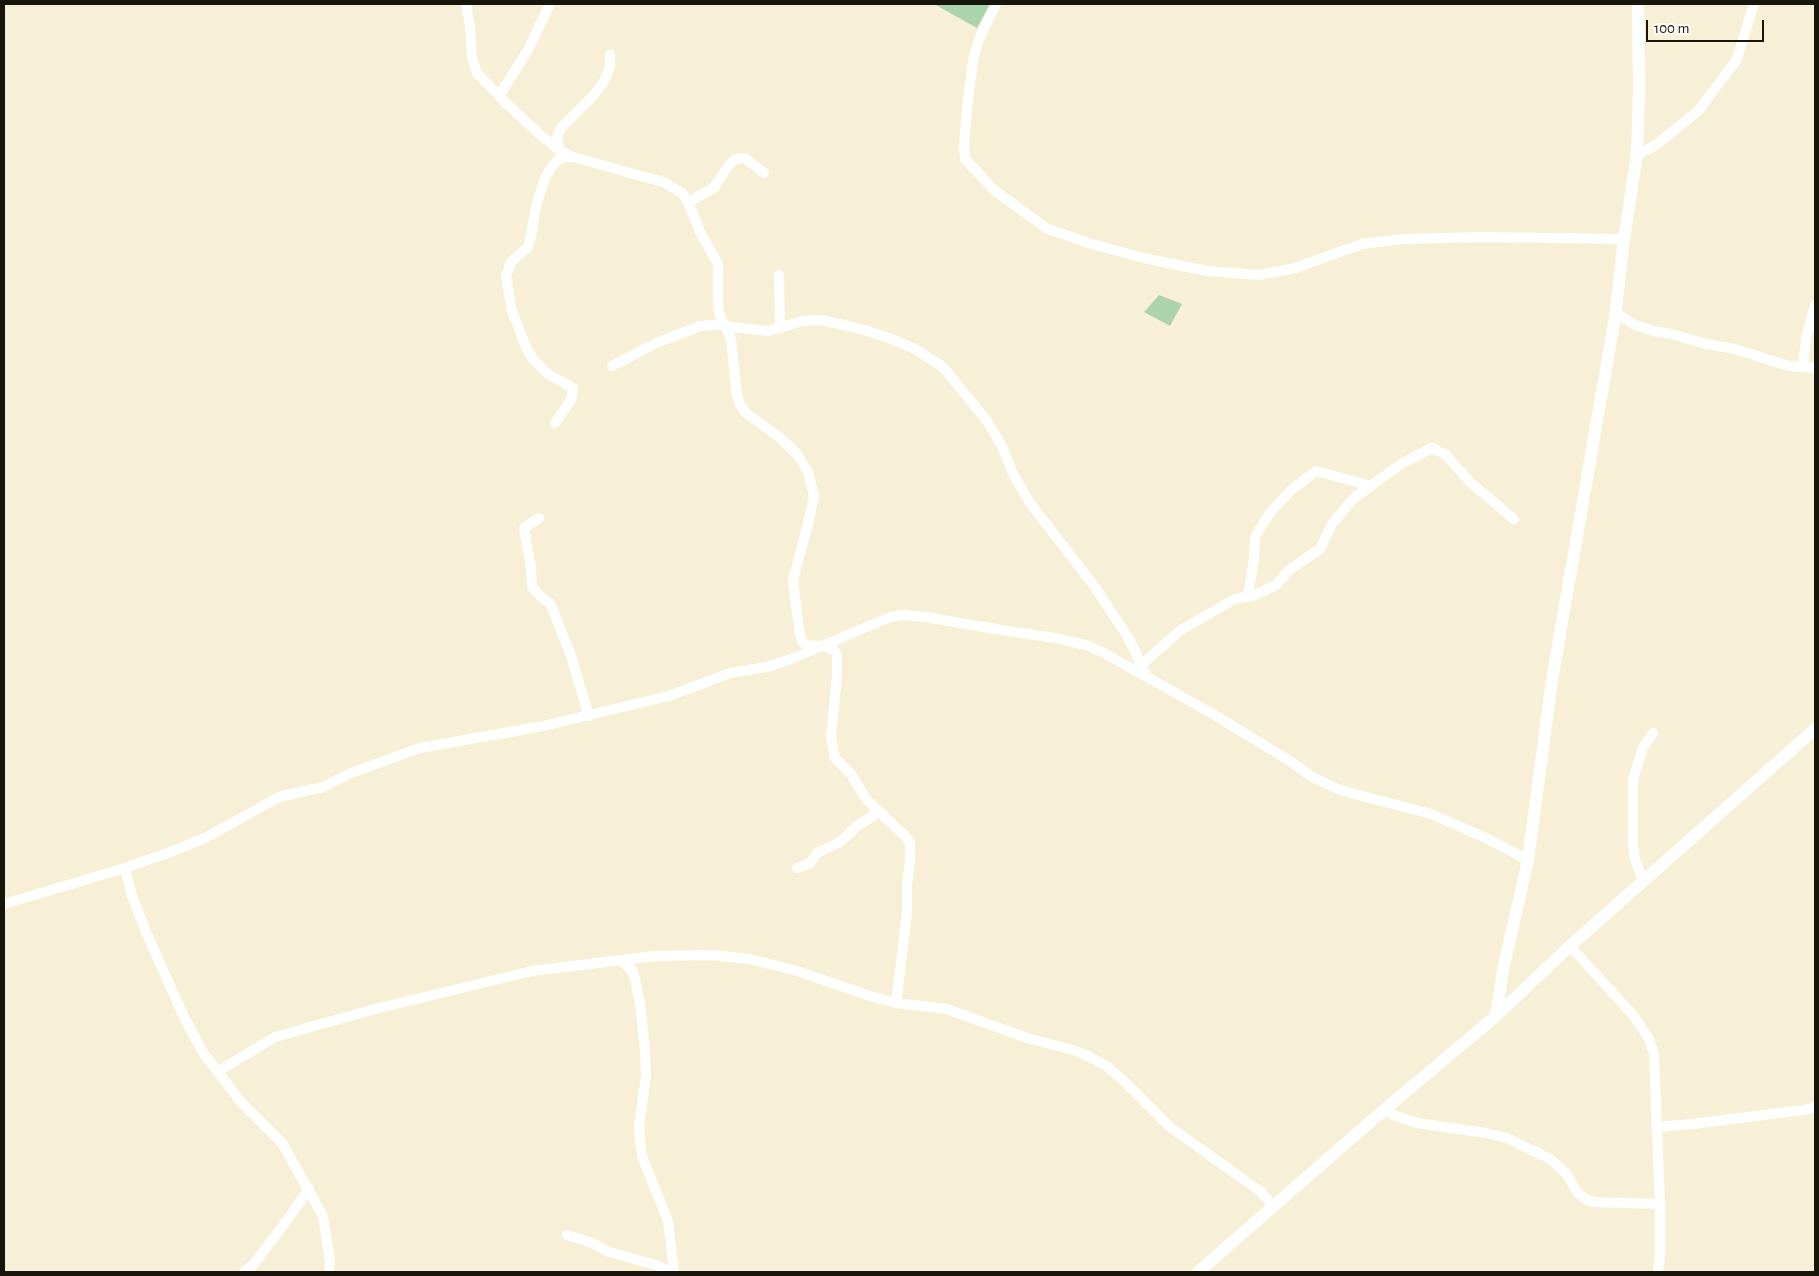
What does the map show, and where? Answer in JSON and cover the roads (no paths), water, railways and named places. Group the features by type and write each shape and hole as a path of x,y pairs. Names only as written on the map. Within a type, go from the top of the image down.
{"main road":[{"path":"1496,1016 1503,970 1528,860 1552,680 1616,317 1624,239 1637,154 1639,88 1638,4"},
{"path":"1198,1272 1385,1109 1496,1016 1570,946 1815,729"}],"street":[{"path":"466,4 470,26 472,58 477,73 499,96 560,151 573,157 663,182 682,193 688,202 701,234 718,264 719,313 731,339 736,395 740,405 746,413 779,437 797,454 808,472 814,496 793,580 799,631 802,641 810,647 823,646 834,650 837,655 838,676 831,737 833,750 838,762 851,774 866,799 910,843 911,851 906,884 908,913 896,1003"},
{"path":"996,4 979,39 973,61 966,118 965,159 994,190 1046,228 1088,243 1148,259 1207,271 1259,275 1295,268 1362,244 1404,239 1624,239"},
{"path":"1637,154 1656,145 1698,110 1737,59 1754,4"},
{"path":"499,96 528,50 549,6"},
{"path":"560,151 557,139 560,130 593,96 605,80 610,66 610,55"},
{"path":"555,423 571,400 573,388 548,374 529,353 512,311 506,277 511,262 528,247 532,236 536,206 543,184 552,166 558,160 565,157 573,157"},
{"path":"688,202 714,188 728,166 735,159 744,158 764,173"},
{"path":"779,275 780,328"},
{"path":"1803,367 1806,338 1815,305"},
{"path":"1616,317 1621,316 1635,325 1654,331 1735,349 1779,363 1815,368"},
{"path":"612,366 656,342 700,326 724,324 731,327 768,331 803,321 821,320 861,329 915,349 943,367 987,421 1002,446 1013,474 1030,503 1095,586 1129,639 1148,678"},
{"path":"1141,665 1181,630 1235,599 1255,595 1276,585 1290,570 1320,549 1332,524 1354,498 1401,464 1432,448 1446,456 1471,483 1514,519"},
{"path":"1248,596 1254,559 1255,537 1269,514 1290,491 1316,471 1371,486"},
{"path":"540,518 524,528 531,568 532,587 542,598 550,603 570,653 589,716"},
{"path":"4,904 125,868 205,838 279,797 323,787 351,773 420,748 589,716 669,696 730,673 791,659 890,617 904,615 1055,638 1086,645 1104,653 1213,714 1290,761 1312,777 1340,790 1431,814 1486,838 1528,860"},
{"path":"1643,881 1635,859 1633,844 1633,780 1643,747 1653,733"},
{"path":"797,868 810,863 817,853 838,843 857,826 879,812"},
{"path":"125,868 132,896 153,947 185,1019 204,1054 241,1102 282,1143 309,1188 323,1216 330,1262 329,1272"},
{"path":"1570,946 1633,1015 1649,1039 1654,1054 1660,1204 1660,1257 1658,1272"},
{"path":"217,1072 275,1037 375,1009 532,971 654,956 713,955 749,960 794,970 872,997 896,1003 947,1010 1090,1057 1108,1067 1170,1126 1261,1192 1273,1206"},
{"path":"621,960 632,970 640,1003 646,1076 639,1126 640,1142 643,1159 659,1202 668,1220 672,1272"},
{"path":"1656,1127 1804,1110 1815,1106"},
{"path":"1385,1109 1393,1115 1416,1123 1486,1133 1507,1138 1550,1159 1566,1173 1577,1192 1585,1199 1593,1202 1660,1204"},
{"path":"244,1272 253,1265 309,1188"},
{"path":"567,1235 592,1242 609,1252 656,1264 672,1272"}]}
